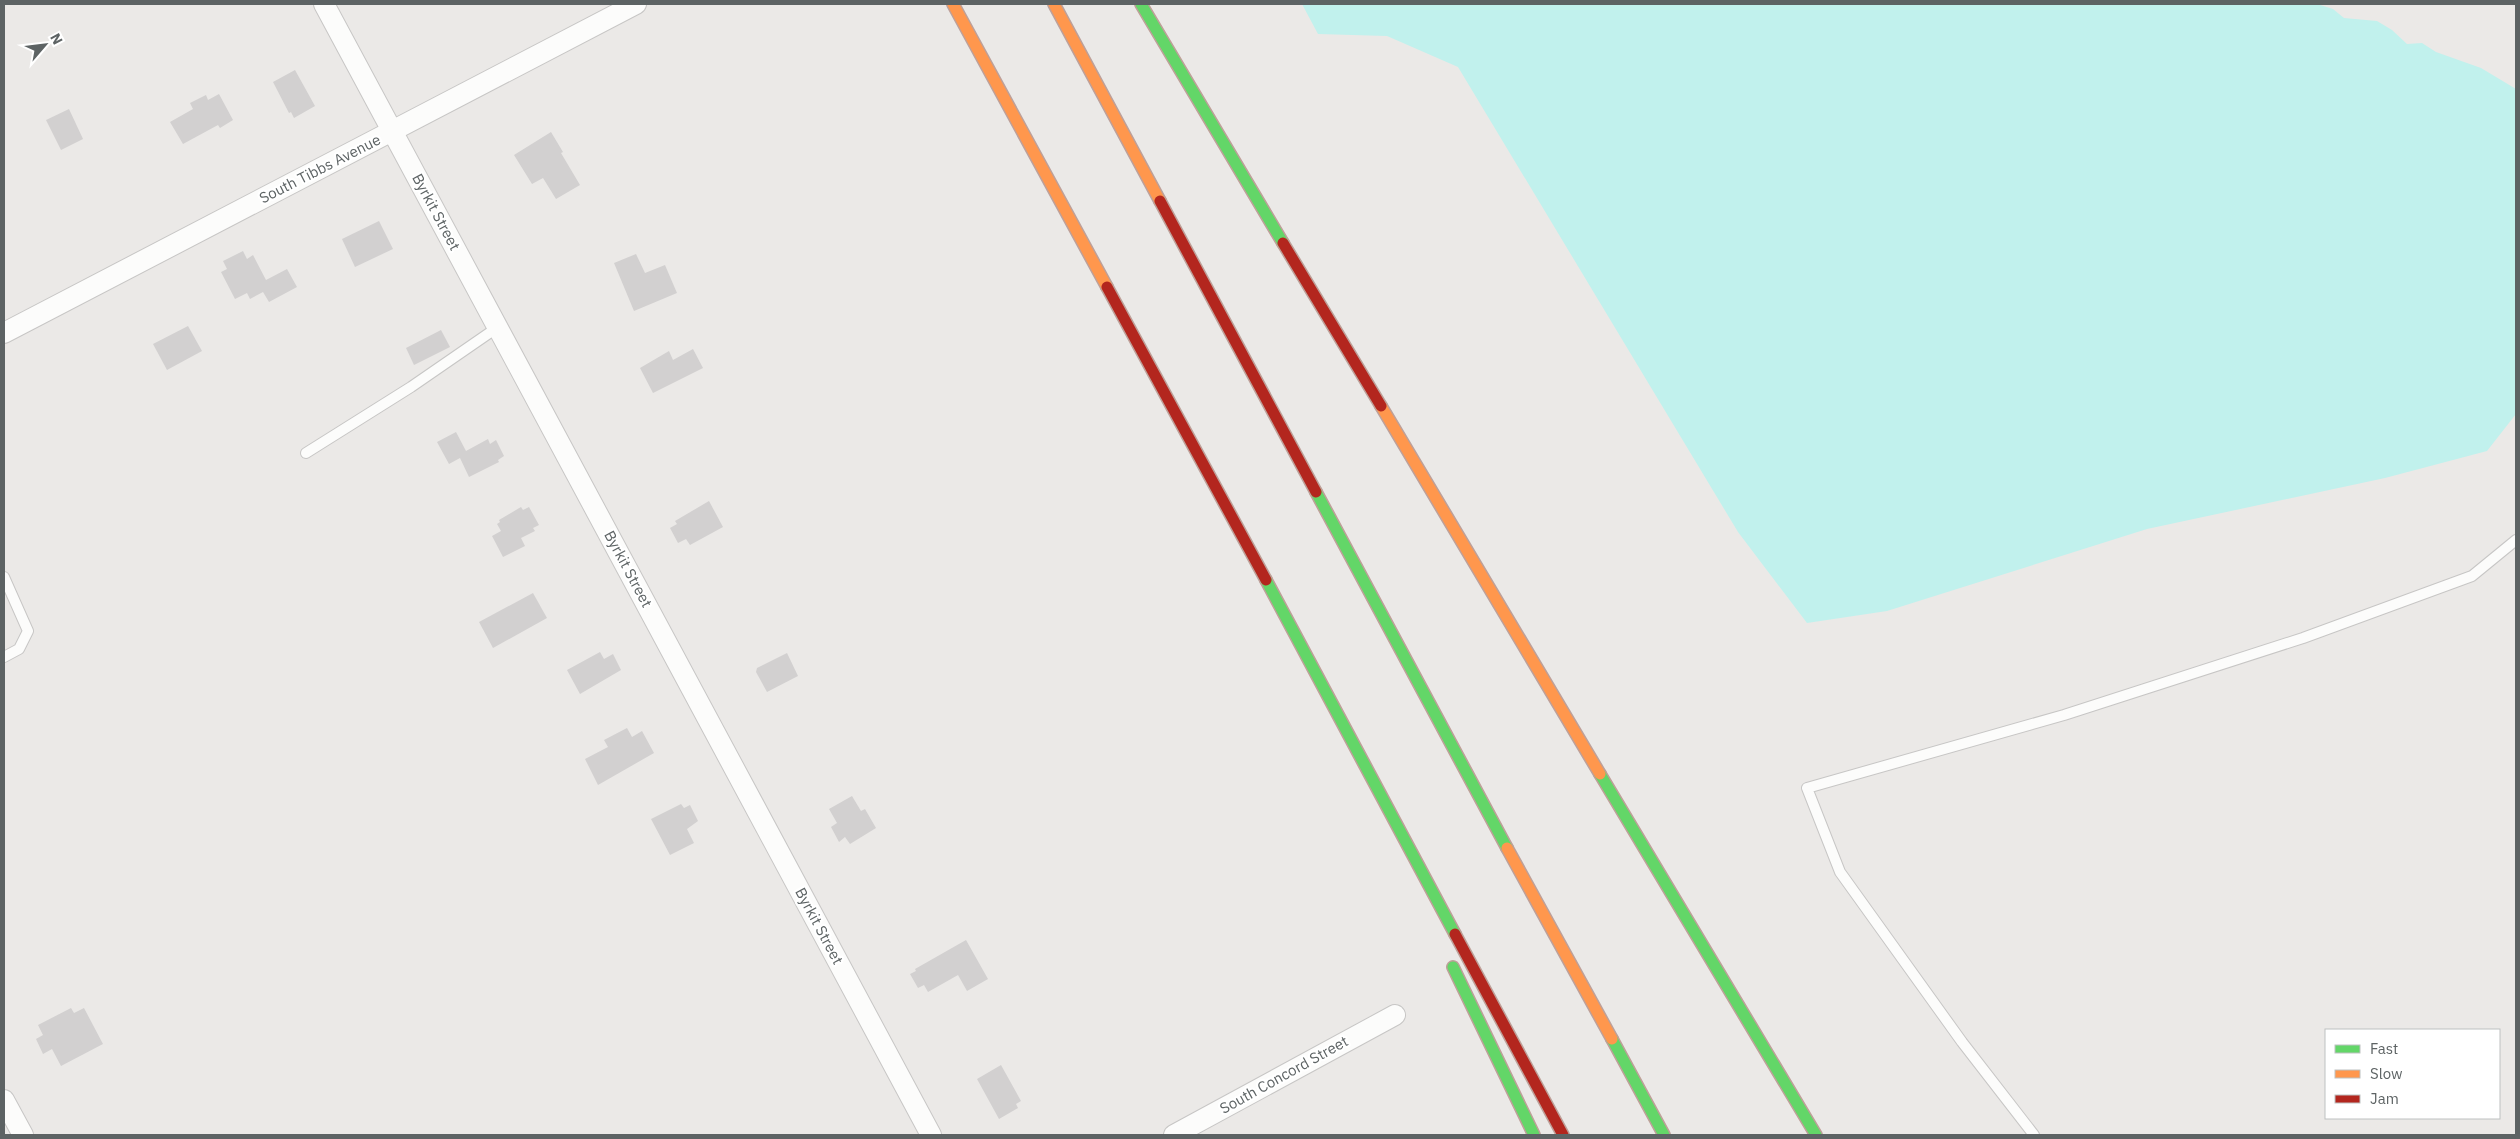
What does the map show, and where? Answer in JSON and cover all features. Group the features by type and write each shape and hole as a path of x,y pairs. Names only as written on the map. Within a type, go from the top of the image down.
{"highway":[{"path":"953,4 1284,614 1563,1135"},
{"path":"1054,4 1664,1135"},
{"path":"1141,4 1816,1135"},
{"path":"1284,614 1405,865"},
{"path":"1448,955 1534,1135"},
{"path":"1604,1026 1672,1135"}],"street":[{"name":"Byrkit Street","path":"324,4 931,1135"},
{"name":"South Tibbs Avenue","path":"4,333 636,4"},
{"name":"South Concord Street","path":"1174,1135 1395,1015"},
{"path":"4,1100 23,1135"}],"lane":[{"path":"306,453 411,387 498,327"},
{"path":"2034,1135 1962,1042 1840,872 1807,788 2064,714 2303,638 2472,576 2516,540"},
{"path":"4,577 28,631 19,649 4,657"}],"water":[{"path":"1302,4 2317,4 2333,9 2344,18 2377,21 2392,30 2407,44 2422,43 2436,52 2481,68 2516,89 2516,414 2487,451 2385,478 2147,529 1887,611 1807,623 1738,532 1458,67 1387,36 1318,34"}],"building":[{"path":"295,70 315,106 294,118 291,112 289,113 273,82"},
{"path":"219,94 233,120 220,128 218,125 183,144 170,122 193,109 190,103 206,95 208,100"},
{"path":"69,109 83,139 61,150 46,120"},
{"path":"551,132 580,185 556,199 543,178 532,184 514,155"},
{"path":"379,221 393,249 355,267 342,239"},
{"path":"243,251 247,259 253,255 266,280 287,269 297,287 269,302 263,292 250,299 247,293 235,299 221,272 227,269 223,261"},
{"path":"636,254 645,273 665,265 677,293 634,311 614,263"},
{"path":"188,326 202,351 167,370 153,344"},
{"path":"441,330 450,347 414,365 406,348"},
{"path":"693,349 703,368 653,393 640,368 669,351 673,360"},
{"path":"456,432 466,451 488,439 490,444 496,440 504,456 498,460 499,462 469,477 460,458 449,464 437,442"},
{"path":"709,501 723,527 690,545 686,539 678,543 670,528 677,524 675,521"},
{"path":"521,507 523,510 529,507 539,525 533,528 535,531 521,538 525,546 503,557 492,536 501,531 497,524 500,522 499,520"},
{"path":"533,593 547,618 493,648 479,622"},
{"path":"600,652 604,659 613,654 621,670 580,694 567,670"},
{"path":"787,653 798,676 767,692 756,672 757,668"},
{"path":"627,728 632,737 642,731 654,753 598,785 585,759 608,747 604,740"},
{"path":"852,796 861,811 865,809 876,828 850,844 845,837 839,842 831,827 837,823 829,809"},
{"path":"681,804 684,808 690,805 698,821 687,829 694,843 670,855 651,819"},
{"path":"966,940 988,979 967,991 958,975 928,992 924,985 918,988 910,974 916,971 915,969"},
{"path":"71,1008 74,1013 84,1008 103,1044 61,1066 52,1049 43,1054 36,1039 43,1035 38,1025"},
{"path":"1001,1065 1021,1101 1016,1104 1018,1108 999,1119 977,1079"}],"traffic: fast":[{"path":"1141,4 1283,243"},
{"path":"1316,492 1507,848"},
{"path":"1266,580 1455,934"},
{"path":"1600,774 1816,1135"},
{"path":"1453,967 1534,1135"},
{"path":"1612,1039 1664,1135"}],"traffic: slow":[{"path":"953,4 1107,287"},
{"path":"1054,4 1160,201"},
{"path":"1381,406 1600,774"},
{"path":"1507,848 1612,1039"}],"traffic: jam":[{"path":"1160,201 1316,492"},
{"path":"1283,243 1381,406"},
{"path":"1107,287 1266,580"},
{"path":"1455,934 1563,1135"}]}
